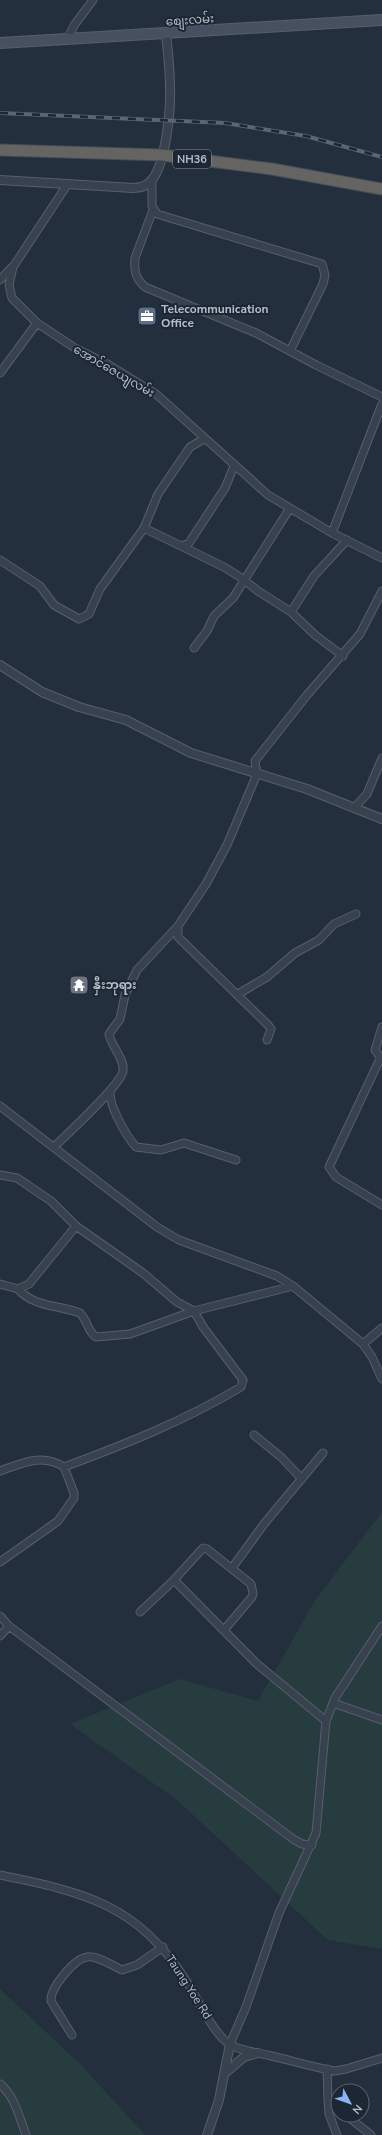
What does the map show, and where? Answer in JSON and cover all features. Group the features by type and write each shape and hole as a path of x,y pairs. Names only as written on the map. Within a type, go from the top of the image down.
{"highway":[{"name":"NH36","path":"0,150 162,155 272,169 382,189"}],"main road":[{"name":"စျေးလမ်း","path":"0,43 382,20"}],"street":[{"path":"67,39 75,24 93,0"},
{"path":"166,34 170,87 162,155 152,179 151,198 153,210 135,258 135,275 138,281 144,287 256,333 382,397"},
{"path":"0,180 141,188 152,179"},
{"name":"အောင်ဇေယျလမ်း","path":"67,185 12,267 9,285 12,298 37,323 75,348 110,365 156,394 204,439 268,495 332,534 382,558"},
{"path":"153,210 164,216 322,264 325,275 323,284 290,351"},
{"path":"0,280 12,267"},
{"path":"0,373 37,323"},
{"path":"332,534 382,404"},
{"path":"0,560 40,586 54,606 79,620 89,614 100,589 144,528 158,494 190,447 204,439"},
{"path":"182,546 189,543 224,488 234,466"},
{"path":"194,648 207,631 214,616 233,598 243,579 290,508"},
{"path":"144,528 224,567 243,579 258,591 291,612 315,635 343,656"},
{"path":"291,612 314,576 347,540"},
{"path":"54,1148 111,1088 123,1072 109,1034 120,1019 125,995 137,970 144,960 178,926 193,906 227,845 257,774 255,761 307,695 343,656 360,634 382,591"},
{"path":"0,665 42,692 79,707 126,720 191,753 307,789 382,819"},
{"path":"354,808 367,794 382,758"},
{"path":"238,994 267,977 295,953 319,940 334,924 356,914"},
{"path":"178,926 178,937 238,994 271,1029 267,1040"},
{"path":"382,1027 375,1050 381,1060 329,1167 336,1177 382,1205"},
{"path":"111,1088 109,1093 113,1105 127,1136 136,1148 161,1150 184,1143 236,1160"},
{"path":"0,1106 157,1227 179,1240 277,1276 293,1286 363,1344 382,1379"},
{"path":"0,1175 17,1178 45,1197 63,1212 76,1226 143,1273 177,1302 194,1311 203,1328 243,1380 241,1387 209,1406 153,1433 64,1467"},
{"path":"18,1289 29,1284 76,1226"},
{"path":"0,1284 18,1289 23,1296 33,1301 80,1313 86,1318 90,1332 96,1337 130,1334 194,1311 293,1286"},
{"path":"363,1344 382,1328"},
{"path":"254,1435 281,1457 302,1479"},
{"path":"232,1568 264,1524 323,1453"},
{"path":"0,1471 44,1459 55,1462 64,1467 74,1493 74,1498 58,1521 0,1562"},
{"path":"140,1612 173,1581 203,1548 207,1549 251,1584 253,1593 252,1597 224,1630"},
{"path":"173,1581 185,1589 257,1664 326,1721"},
{"path":"0,1616 9,1626 293,1839 302,1844 312,1845"},
{"path":"0,1636 9,1626"},
{"path":"207,2135 219,2100 230,2044 246,2007 279,1913 312,1845 316,1833 326,1721 333,1703 382,1626"},
{"path":"333,1703 382,1720"},
{"name":"Taung Yoe Rd","path":"0,1875 33,1882 102,1903 132,1920 163,1947 191,1988 215,2029 230,2044 258,2053 327,2069 346,2069 382,2058"},
{"path":"72,2035 51,2001 53,1989 63,1976 82,1959 87,1957 93,1957 122,1970 137,1965 163,1947"},
{"path":"224,2074 244,2057 258,2053"},
{"path":"327,2069 330,2114 337,2135"},
{"path":"0,2084 10,2094 15,2103 26,2135"},
{"path":"356,2123 371,2135"}],"green space":[{"path":"382,1512 382,1949 328,1940 177,1800 70,1724 180,1679 258,1701 314,1602"},
{"path":"0,1989 80,2064 145,2135 0,2135"}],"railway":[{"path":"0,113 225,123 306,136 382,157"}],"place":[{"name":"Telecommunication Office","path":"147,316"},
{"name":"နှီးဘုရား","path":"79,985"}]}
